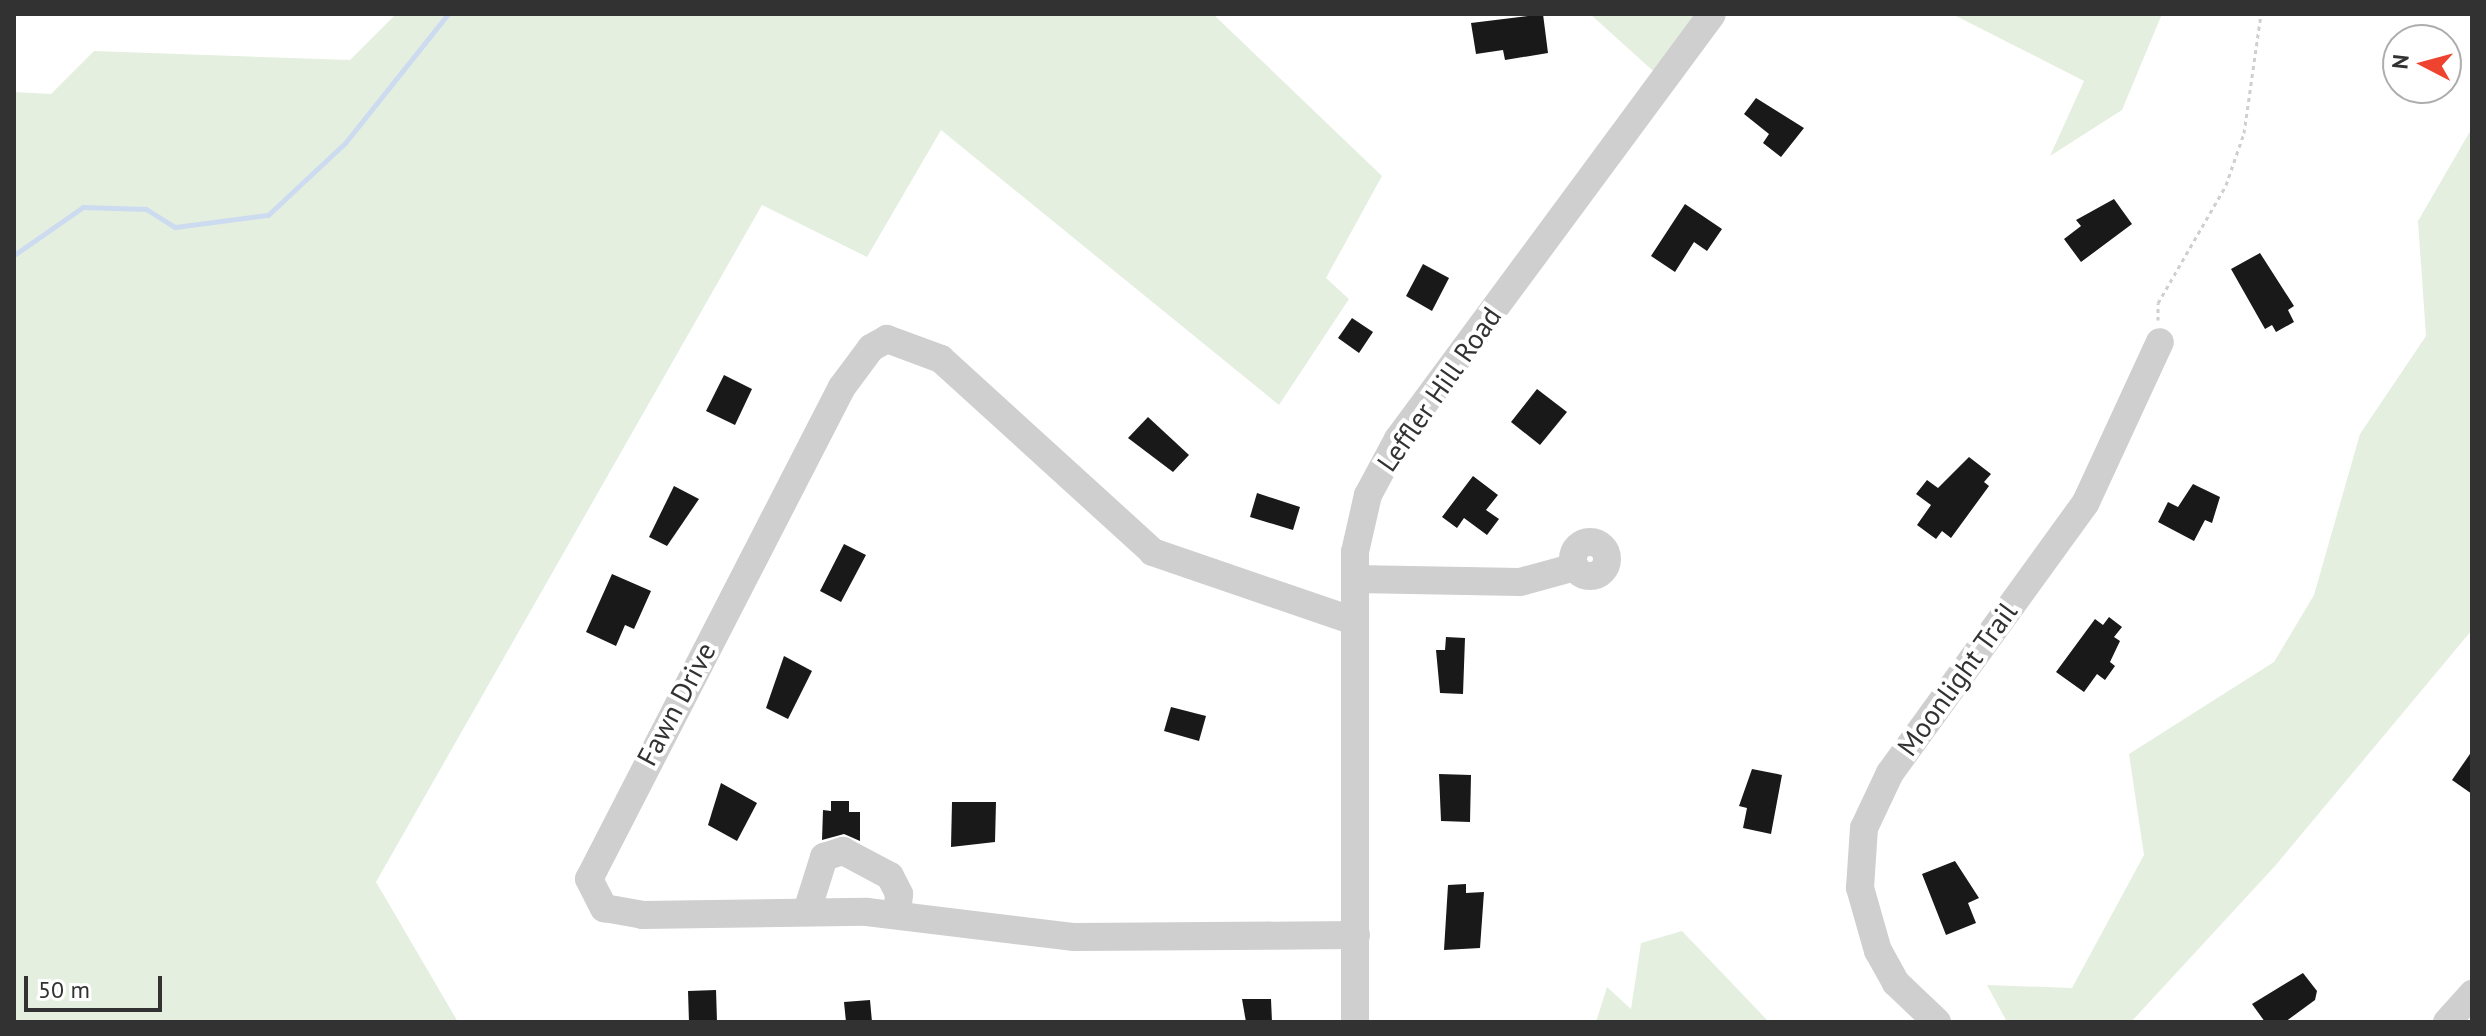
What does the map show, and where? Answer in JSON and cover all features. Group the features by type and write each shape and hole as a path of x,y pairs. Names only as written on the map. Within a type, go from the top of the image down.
{"street":[{"name":"Leffler Hill Road","path":"1355,1022 1355,579 1368,495 1398,439 1712,14"},
{"name":"Fawn Drive","path":"1354,621 1153,552 941,359 887,339 871,348 842,387 589,879 593,896 620,913 807,911 897,915 1075,937 1356,935"},
{"name":"Moonlight Trail","path":"1937,1022 1896,983 1874,941 1860,888 1864,828 1890,773 2086,502 2160,342"},
{"path":"1355,579 1520,582 1575,567"},
{"path":"807,911 824,857 843,851 890,876 899,894 897,915"},
{"path":"2447,1022 2472,994"}],"path":[{"path":"2160,342 2158,303 2226,185 2244,133 2261,14"}],"green space":[{"path":"396,14 1213,14 1382,176 1326,278 1349,299 1279,405 941,130 867,257 762,205 376,882 458,1022 14,1022 14,92 51,94 94,51 350,60"},
{"path":"1590,14 1712,14 1662,79"},
{"path":"1952,14 2162,14 2122,110 2050,156 2084,81"},
{"path":"2472,128 2472,630 2275,866 2131,1022 2007,1022 1987,985 2072,988 2144,855 2129,754 2274,662 2314,595 2360,434 2426,336 2418,221"},
{"path":"1682,931 1769,1022 1596,1022 1607,987 1631,1009 1641,943"}],"building":[{"path":"1543,14 1548,53 1505,60 1503,50 1476,54 1471,23"},
{"path":"1756,98 1804,128 1781,157 1763,143 1769,134 1744,114"},
{"path":"2114,199 2132,224 2081,262 2064,239 2081,226 2076,220"},
{"path":"1685,204 1722,229 1707,251 1694,242 1675,272 1651,256"},
{"path":"2260,253 2294,306 2288,310 2294,322 2276,332 2272,325 2265,329 2231,269"},
{"path":"1423,264 1449,278 1432,311 1406,296"},
{"path":"1352,318 1373,332 1359,353 1338,338"},
{"path":"724,375 752,389 735,425 706,411"},
{"path":"1537,389 1567,412 1540,445 1511,422"},
{"path":"1148,417 1189,455 1173,472 1128,438"},
{"path":"1969,457 1991,474 1984,482 1989,486 1951,538 1942,531 1936,539 1917,525 1931,505 1916,494 1927,480 1938,488"},
{"path":"1473,476 1498,495 1486,510 1499,519 1487,535 1464,518 1457,528 1442,517"},
{"path":"2193,484 2220,497 2212,523 2205,520 2194,541 2158,522 2168,502 2178,507"},
{"path":"674,486 699,499 667,546 649,537"},
{"path":"1257,493 1300,507 1293,530 1250,517"},
{"path":"844,544 866,555 841,602 820,591"},
{"path":"612,574 651,591 634,629 625,625 616,646 586,632"},
{"path":"2109,617 2122,627 2114,637 2120,641 2110,662 2115,666 2105,680 2097,674 2084,692 2056,672 2095,619 2103,625"},
{"path":"1446,637 1465,638 1463,694 1440,693 1436,650 1445,650"},
{"path":"784,656 812,671 788,719 766,708"},
{"path":"1171,707 1206,716 1199,741 1164,731"},
{"path":"2472,751 2472,794 2452,780"},
{"path":"1752,769 1782,775 1771,834 1743,828 1747,808 1739,806"},
{"path":"1439,774 1471,775 1470,822 1441,821"},
{"path":"721,783 757,803 737,841 708,825"},
{"path":"831,801 849,801 849,812 860,812 860,841 844,834 822,840 823,810 831,811"},
{"path":"952,802 996,802 995,842 951,847"},
{"path":"1955,861 1979,898 1968,903 1976,923 1946,935 1922,874"},
{"path":"1466,884 1466,893 1484,892 1480,948 1444,950 1448,885"},
{"path":"2303,973 2317,991 2315,1000 2285,1022 2265,1022 2252,1004"},
{"path":"716,990 717,1022 689,1022 688,991"},
{"path":"1242,999 1271,999 1272,1022 1246,1022"},
{"path":"870,1000 872,1022 846,1022 844,1002"}],"waterway":[{"path":"14,255 83,207 146,209 175,227 268,215 345,143 448,14"}]}
